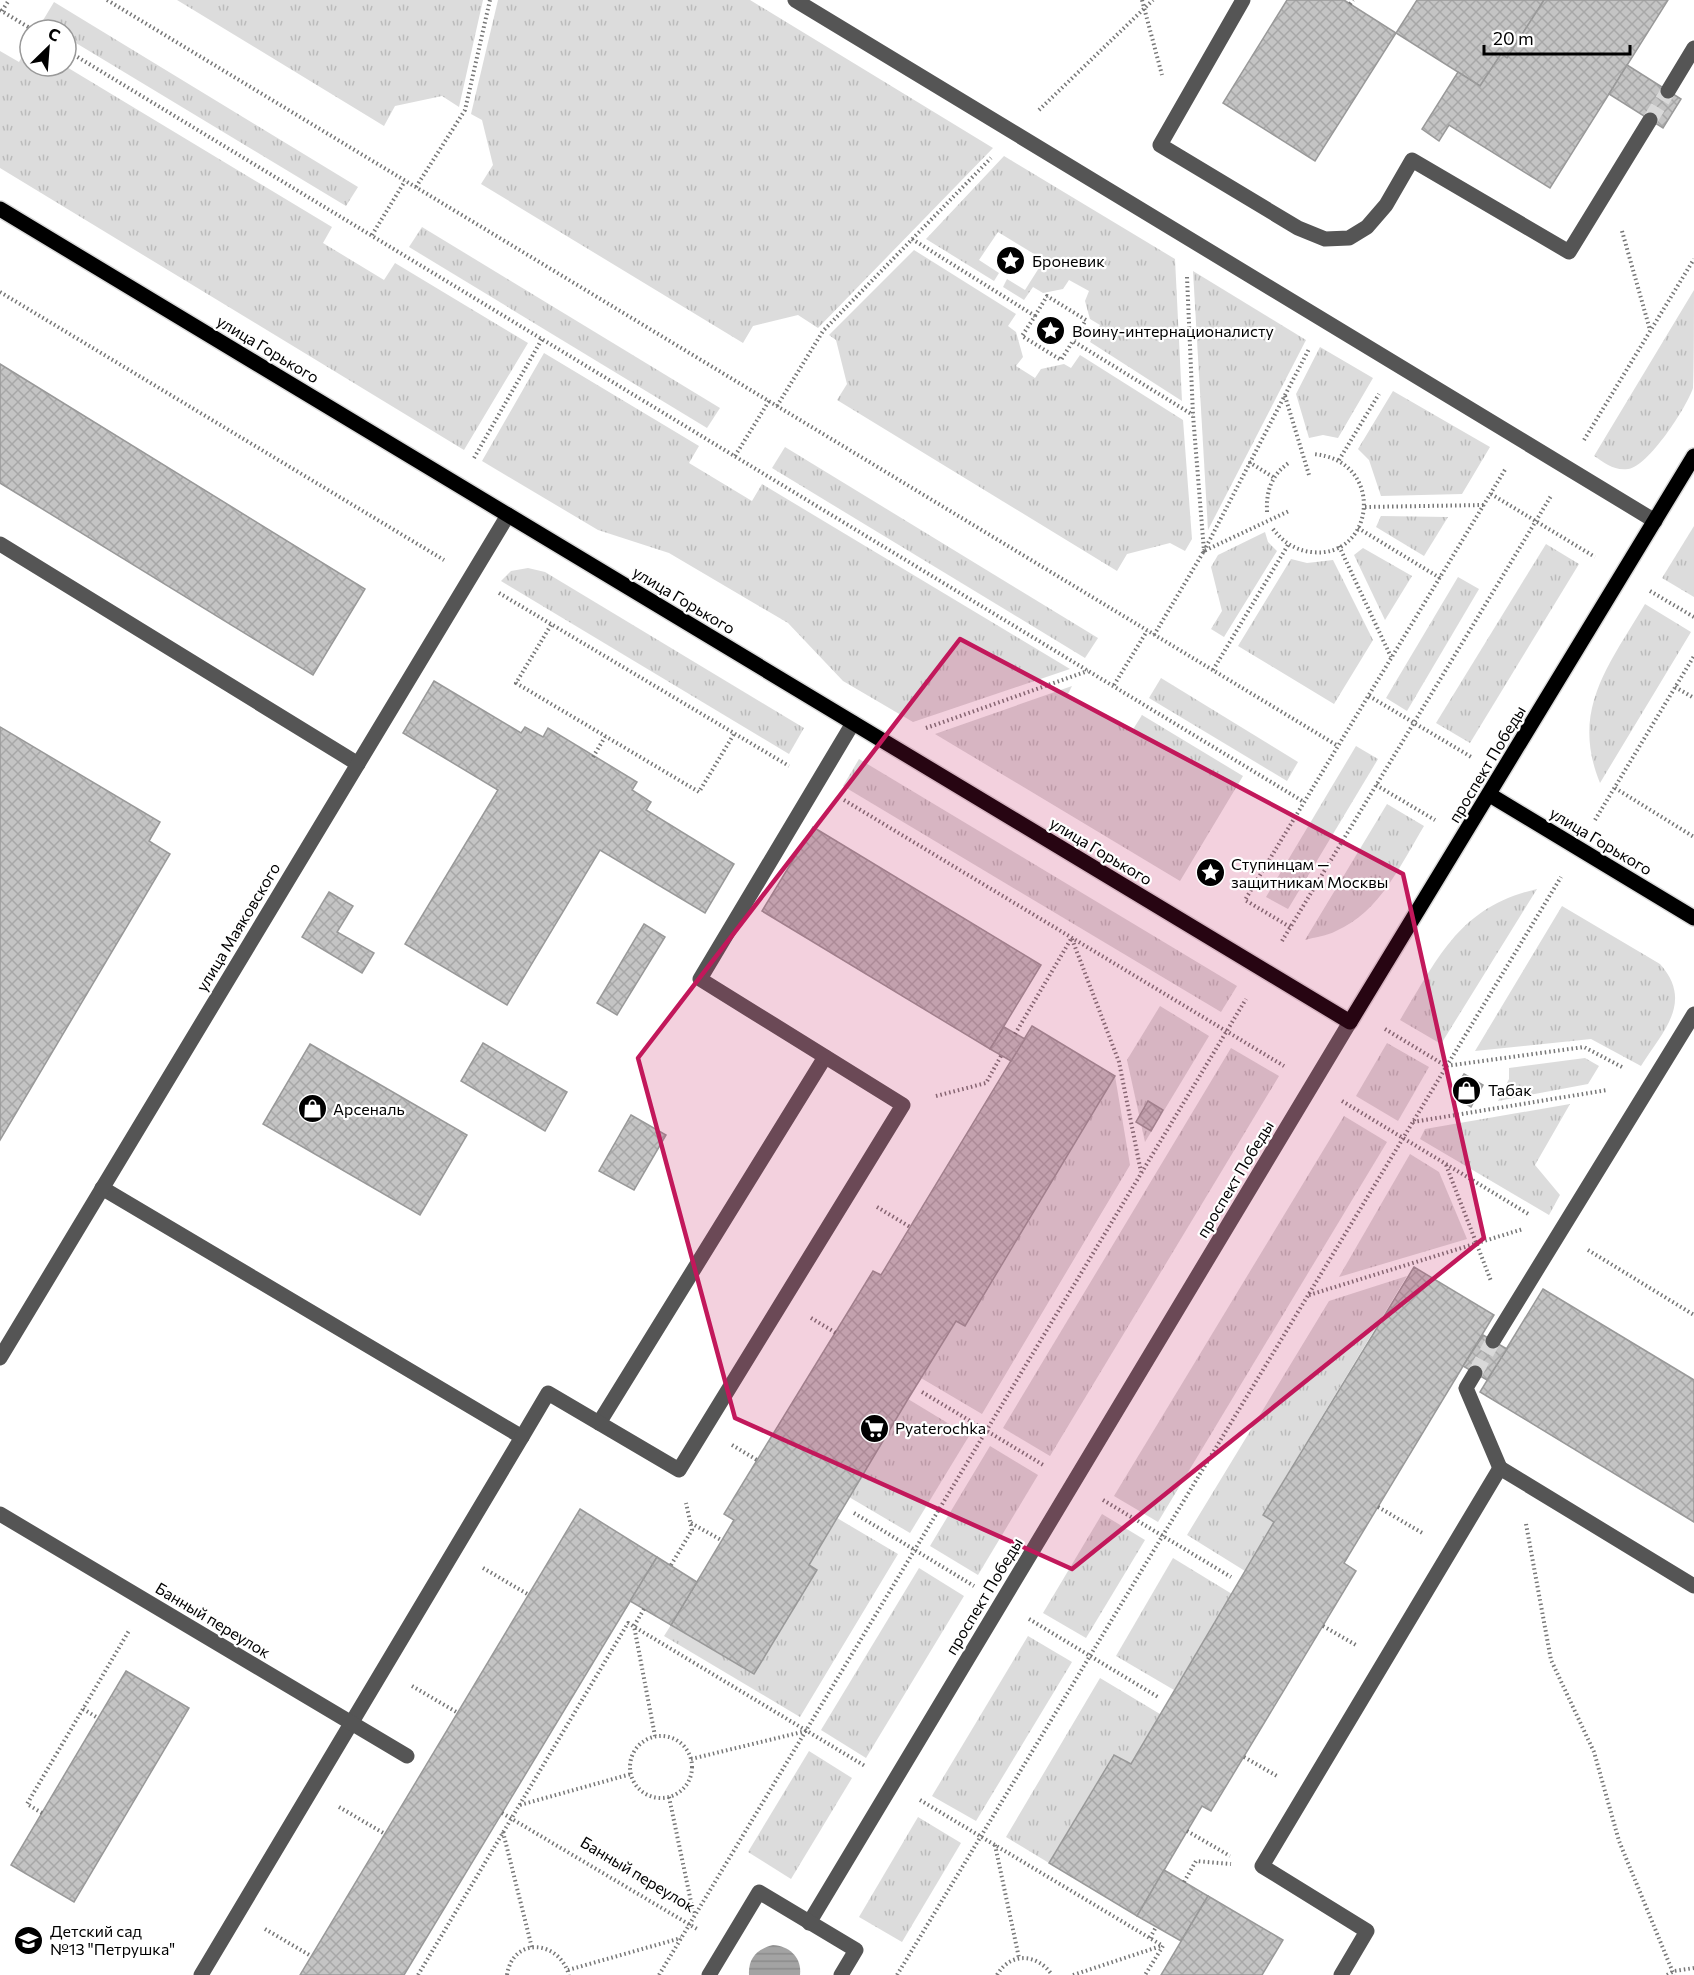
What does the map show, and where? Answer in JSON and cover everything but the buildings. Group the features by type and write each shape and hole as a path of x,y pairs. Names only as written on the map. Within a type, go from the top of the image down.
{"main road":[{"name":"улица Горького","path":"0,209 1263,970 1354,1017"},
{"name":"проспект Победы","path":"1354,1017 1694,456"},
{"name":"улица Горького","path":"1490,795 1694,918"}],"street":[{"path":"795,0 1655,521"},
{"path":"1243,0 1160,145 1298,228 1325,239 1348,238 1367,227 1386,205 1412,160 1569,252 1650,120"},
{"path":"1668,91 1694,48"},
{"name":"улица Маяковского","path":"0,1358 508,515"},
{"path":"0,544 357,764"},
{"path":"201,1975 548,1393 679,1470 903,1105 699,979 854,723"},
{"path":"1493,1341 1694,1014"},
{"name":"проспект Победы","path":"808,1923 1354,1017"},
{"path":"600,1423 825,1057"},
{"path":"102,1188 522,1437"},
{"path":"1475,1373 1466,1388 1500,1468 1694,1586"},
{"path":"1341,1975 1367,1931 1262,1866 1500,1468"},
{"name":"Банный переулок","path":"0,1514 407,1756"},
{"path":"709,1975 759,1893 856,1950 841,1975"}],"path":[{"path":"9,0 1,10 18,21"},
{"path":"107,0 1338,746"},
{"path":"416,187 465,110 490,0"},
{"path":"1142,0 1174,121"},
{"path":"777,406 823,331 1015,134 1153,0"},
{"path":"78,57 1304,802"},
{"path":"372,235 405,181"},
{"path":"1610,186 1650,331"},
{"path":"1185,237 1192,415 1204,551"},
{"path":"912,239 1035,316"},
{"path":"659,1975 1263,970 1694,259"},
{"path":"1047,296 1086,320 1061,360 1022,336 1035,316 1047,296"},
{"path":"1154,635 1204,551 1323,320"},
{"path":"458,485 542,339"},
{"path":"1073,341 1192,415"},
{"path":"1339,460 1396,365"},
{"path":"1284,395 1309,475"},
{"path":"735,456 769,401"},
{"path":"1290,927 1245,900 1522,442"},
{"path":"1273,529 1288,545 1319,553 1339,546 1358,528 1365,507 1361,482 1352,469 1339,460 1313,454"},
{"path":"1249,462 1273,477"},
{"path":"1267,512 1269,488 1273,477 1290,462"},
{"path":"1365,507 1484,505"},
{"path":"1204,551 1289,511"},
{"path":"1358,528 1440,578"},
{"path":"1213,670 1288,545"},
{"path":"1339,546 1391,658"},
{"path":"551,625 516,683 699,792 734,734"},
{"path":"1114,685 1147,631"},
{"path":"897,1975 1694,656"},
{"path":"886,742 1089,670"},
{"path":"1675,687 1694,698"},
{"path":"1368,695 1502,775"},
{"path":"593,757 605,736"},
{"path":"1376,785 1464,837"},
{"path":"1615,788 1694,837"},
{"path":"1015,1034 1072,938 1119,1062 1141,1173"},
{"path":"1354,1017 1446,1066 1584,1047 1652,1083"},
{"path":"903,1105 986,1083 1001,1056"},
{"path":"1413,1122 1652,1083"},
{"path":"1446,1164 1506,1320"},
{"path":"1308,1295 1532,1226"},
{"path":"670,1565 692,1530 679,1470"},
{"path":"1517,1479 1551,1660 1594,1752 1618,1841 1674,1973"},
{"path":"1378,1507 1451,1551"},
{"path":"690,1522 722,1540"},
{"path":"454,1550 529,1595"},
{"path":"42,1813 27,1804 147,1601"},
{"path":"644,1609 634,1626 656,1736"},
{"path":"418,1975 628,1623 1163,1946"},
{"path":"383,1669 458,1713"},
{"path":"83,1709 98,1718"},
{"path":"691,1759 806,1731"},
{"path":"656,1736 666,1736 684,1745 691,1759 692,1773 689,1782 683,1790 669,1797 655,1797 646,1794 638,1788 631,1774 632,1756 637,1747 656,1736"},
{"path":"519,1805 631,1774"},
{"path":"311,1791 385,1834"},
{"path":"669,1797 694,1917"},
{"name":"Банный переулок","path":"502,1813 726,1946"},
{"path":"503,1831 532,1948"},
{"path":"1187,1831 1246,1865"},
{"path":"995,1845 1019,1958"},
{"path":"1184,1882 1196,1862 1262,1866"},
{"path":"238,1913 311,1956"},
{"path":"1150,1938 1156,1927"},
{"path":"507,1975 514,1958 522,1951 532,1948 553,1950 560,1957 568,1972 681,1938"},
{"path":"1074,1975 1163,1946"},
{"path":"1145,1975 1163,1946"},
{"path":"997,1975 1008,1962 1019,1958 1030,1958 1040,1962 1052,1975"},
{"path":"1667,1975 1694,1968"}],"highlighted area":[{"path":"960,639 1403,874 1484,1238 1072,1569 735,1418 638,1058"}],"green space":[{"path":"177,0 483,0 459,107 442,96 395,106 384,126"},
{"path":"498,0 750,0 993,148 818,328 798,315 753,326 743,343 481,184 493,165 482,120 471,114"},
{"path":"54,2 358,187 346,206 78,44 78,18 44,18"},
{"path":"0,51 18,61 18,78 78,78 78,74 332,227 323,243 384,280 395,263 528,343 464,450 0,168"},
{"path":"1004,156 1175,259 1182,401 1090,342 1100,325 1090,319 1085,301 1089,291 1069,280 1063,289 1043,293 1033,287 1024,300 1003,287 1007,279 1025,290 1044,260 998,232 979,260 999,273 994,281 926,239"},
{"path":"422,227 720,408 707,428 409,247"},
{"path":"914,250 1016,314 1008,326 1016,332 1023,357 1016,366 1035,378 1041,369 1064,364 1071,368 1080,355 1183,420 1192,539 1185,551 1170,543 1127,554 1117,571 837,400 847,384 836,340 829,335"},
{"path":"1193,271 1306,340 1208,530"},
{"path":"1694,290 1693,388 1689,397 1666,435 1646,458 1628,469 1610,466 1594,456"},
{"path":"1320,347 1373,378 1338,438 1323,435 1309,438 1296,394"},
{"path":"544,353 699,446 689,463 752,501 762,484 1070,669 913,722 843,681 788,623 669,553 598,530 482,461"},
{"path":"1393,391 1490,447 1462,494 1381,496 1369,460 1358,449"},
{"path":"785,447 1098,638 1085,658 772,468"},
{"path":"1381,516 1448,517 1424,556 1376,527"},
{"path":"1694,526 1694,597 1662,578"},
{"path":"1265,532 1268,542 1277,551 1224,637 1211,629 1222,611 1211,567 1218,555"},
{"path":"1546,544 1579,564 1470,743 1436,723"},
{"path":"1363,548 1412,576 1385,620 1354,555"},
{"path":"1291,559 1307,563 1333,560 1373,640 1334,704 1238,646"},
{"path":"528,568 545,572 804,728 789,754 501,581 511,571"},
{"path":"1458,577 1479,589 1407,711 1386,698"},
{"path":"1645,604 1691,632 1600,783 1592,757 1589,733 1592,710 1607,668"},
{"path":"1161,678 1298,762 1287,781 1149,698"},
{"path":"1072,686 1068,694 1132,731 1142,715 1243,776 1180,881 935,734"},
{"path":"1356,746 1378,759 1288,909 1266,897"},
{"path":"859,759 1237,986 1221,1012 843,786"},
{"path":"1387,804 1424,826 1398,871 1377,899 1351,923 1332,933 1305,940"},
{"path":"1537,889 1441,1044 1400,1020 1440,956 1470,922 1488,908 1510,897"},
{"path":"1562,906 1660,964 1670,978 1675,1004 1672,1016 1641,1066 1591,1039 1475,1051"},
{"path":"1160,1006 1209,1036 1145,1142 1127,1060"},
{"path":"1387,1043 1429,1067 1398,1121 1356,1096"},
{"path":"1231,1048 1279,1076 1050,1456 1003,1428"},
{"path":"1585,1058 1599,1066 1588,1084 1498,1101 1509,1079 1509,1068"},
{"path":"1115,1076 1130,1165 982,1414 921,1378 956,1321 965,1325"},
{"path":"1570,1104 1535,1165 1560,1195 1549,1215 1420,1139 1425,1129"},
{"path":"1344,1116 1387,1142 1158,1522 1114,1496"},
{"path":"1410,1154 1439,1172 1467,1239 1339,1277"},
{"path":"1407,1276 1263,1514 1274,1522 1245,1571 1187,1535 1329,1301"},
{"path":"908,1399 969,1436 910,1533 849,1497"},
{"path":"990,1446 1038,1475 978,1575 930,1546"},
{"path":"1102,1514 1145,1540 1086,1638 1043,1613"},
{"path":"837,1518 898,1554 800,1717 664,1636 671,1625 754,1674 817,1570 809,1565"},
{"path":"1173,1558 1232,1594 1174,1690 1116,1656"},
{"path":"919,1568 964,1596 866,1758 821,1730"},
{"path":"1028,1636 1072,1662 976,1821 932,1796"},
{"path":"1100,1678 1160,1714 1131,1764 1113,1755 1049,1863 1006,1837"},
{"path":"809,1751 852,1778 791,1879 748,1852"},
{"path":"918,1817 961,1843 902,1942 859,1917"}],"shaded area":[{"path":"773,1945 790,1950 794,1954 799,1963 800,1975 749,1975 750,1964 755,1955 762,1949"}],"tunnel":[{"path":"1650,120 1668,91"},
{"path":"1475,1373 1493,1341"}],"place":[{"name":"Броневик","path":"1011,261"},
{"name":"Воину-интернационалисту","path":"1051,331"},
{"name":"Ступинцам — защитникам Москвы","path":"1210,873"},
{"name":"Табак","path":"1467,1090"},
{"name":"Арсеналь","path":"312,1109"},
{"name":"Pyaterochka","path":"874,1428"},
{"name":"Детский сад №13 \"Петрушка\"","path":"29,1940"}]}
